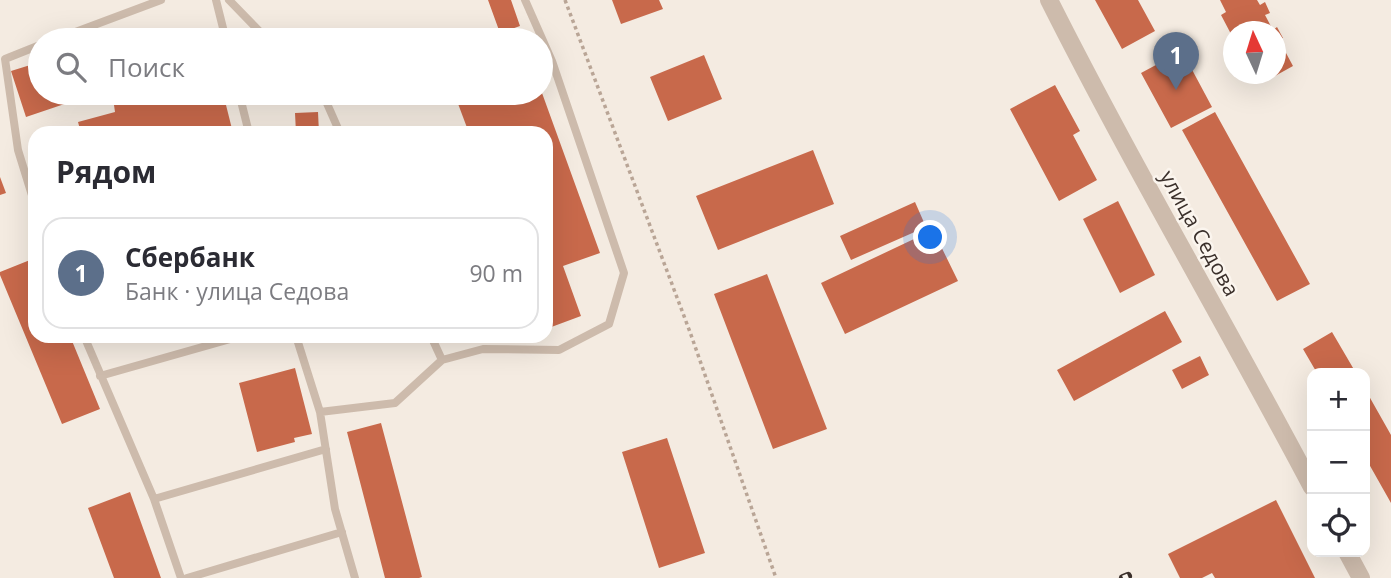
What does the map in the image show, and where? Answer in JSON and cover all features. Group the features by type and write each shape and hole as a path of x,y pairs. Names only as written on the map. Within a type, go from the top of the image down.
{"street":[{"name":"улица Седова","path":"1049,0 1088,78 1307,478"},
{"path":"1350,557 1361,578"}],"lane":[{"path":"86,28 161,0"},
{"path":"216,0 223,28"},
{"path":"229,0 256,28"},
{"path":"525,0 537,28"},
{"path":"28,50 5,59 19,150 28,181"},
{"path":"320,412 395,403 442,360 483,349 559,350 609,324 624,273 553,64"},
{"path":"242,105 248,126"},
{"path":"328,105 337,126"},
{"path":"87,343 154,499 181,578"},
{"path":"100,376 216,343"},
{"path":"298,343 320,412 335,509 355,578"},
{"path":"434,343 442,360"},
{"path":"154,499 326,449"},
{"path":"187,578 342,532"}],"path":[{"path":"565,0 690,332 776,578"}],"building":[{"path":"488,0 511,0 520,26 498,28"},
{"path":"612,0 659,0 663,9 621,24"},
{"path":"1095,0 1138,0 1155,31 1122,49"},
{"path":"1220,0 1257,0 1260,5 1265,2 1270,13 1265,15 1268,21 1224,21 1221,15 1226,12"},
{"path":"1182,51 1212,107 1171,128 1141,73"},
{"path":"1286,53 1293,66 1286,70"},
{"path":"704,55 722,99 668,121 650,77"},
{"path":"28,66 28,105 62,105 26,117 11,71"},
{"path":"1055,85 1080,131 1073,135 1097,180 1059,201 1010,109"},
{"path":"114,105 226,105 231,126 79,126 78,122 115,112"},
{"path":"458,105 546,105 600,253 563,266 581,316 553,326 553,126 466,126"},
{"path":"318,112 319,126 296,126 295,113"},
{"path":"1215,112 1310,284 1277,301 1182,130"},
{"path":"813,150 834,204 718,250 696,196"},
{"path":"0,177 6,193 0,195"},
{"path":"1118,201 1155,275 1120,293 1083,219"},
{"path":"915,202 926,227 851,260 840,236"},
{"path":"933,230 958,281 845,334 821,283"},
{"path":"28,261 28,342 0,275 0,272"},
{"path":"767,274 827,429 773,449 714,294"},
{"path":"1165,311 1182,342 1074,401 1057,370"},
{"path":"1332,332 1353,368 1314,368 1303,349"},
{"path":"28,343 73,343 100,409 62,424"},
{"path":"1200,356 1209,375 1182,389 1172,370"},
{"path":"295,368 312,434 294,438 295,442 257,452 239,383"},
{"path":"1370,398 1391,435 1391,503 1370,466"},
{"path":"381,423 422,577 419,578 385,578 347,432"},
{"path":"667,438 705,553 659,568 622,452"},
{"path":"130,492 161,578 114,578 88,508"},
{"path":"1276,500 1315,578 1215,578 1212,573 1202,578 1180,578 1168,554"}],"railway":[{"path":"1123,578 1128,576"}],"place":[{"name":"Сбербанк","path":"1176,90"}]}
